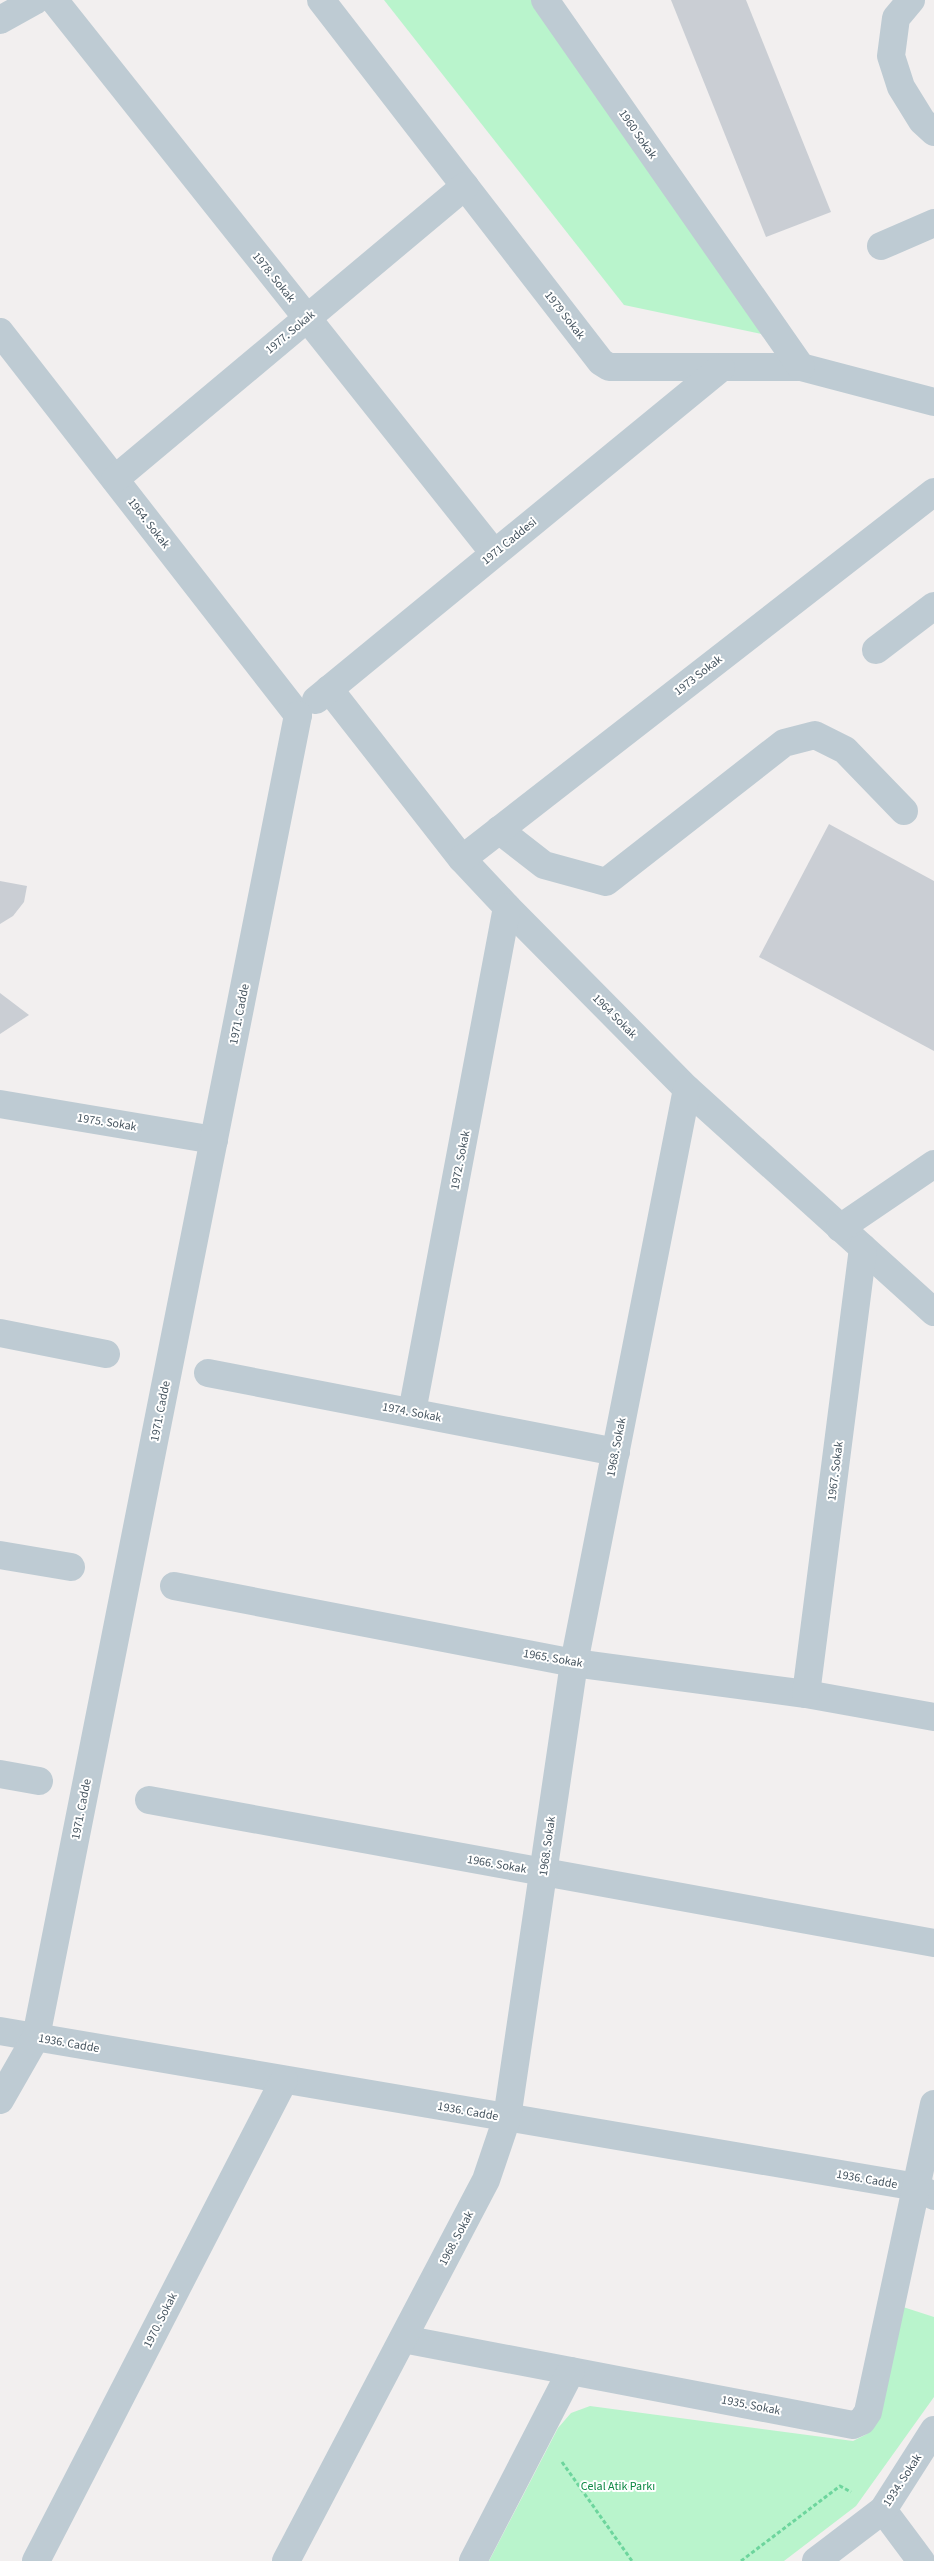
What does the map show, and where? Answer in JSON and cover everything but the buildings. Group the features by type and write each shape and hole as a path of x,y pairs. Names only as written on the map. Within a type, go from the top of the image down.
{"street":[{"path":"0,20 36,0"},
{"name":"1978. Sokak","path":"54,0 494,554"},
{"name":"1979 Sokak","path":"321,0 601,362 609,367 801,367 934,402"},
{"name":"1960 Sokak","path":"545,0 801,367"},
{"path":"911,0 896,18 891,56 901,87 922,121 934,132"},
{"name":"1977. Sokak","path":"115,479 466,186"},
{"path":"881,246 934,223"},
{"name":"1964. Sokak","path":"0,332 298,714"},
{"name":"1971 Caddesi","path":"298,714 721,368"},
{"name":"1973 Sokak","path":"462,859 934,492"},
{"path":"876,650 934,606"},
{"name":"1964 Sokak","path":"329,689 462,859 506,907 687,1089 840,1228 930,1301"},
{"name":"1971. Cadde","path":"0,2100 36,2037 298,714"},
{"path":"500,830 544,865 606,882 784,743 815,735 845,750 904,811"},
{"name":"1972. Sokak","path":"412,1412 506,907"},
{"name":"1968. Sokak","path":"286,2561 486,2180 506,2118 574,1663 687,1089"},
{"name":"1975. Sokak","path":"0,1104 214,1140"},
{"path":"840,1228 934,1164"},
{"name":"1967. Sokak","path":"806,1694 863,1248"},
{"path":"0,1333 106,1354"},
{"name":"1974. Sokak","path":"208,1373 616,1452"},
{"path":"0,1555 71,1568"},
{"name":"1965. Sokak","path":"174,1586 574,1663 806,1694 934,1717"},
{"path":"0,1774 40,1781"},
{"name":"1966. Sokak","path":"149,1800 934,1943"},
{"name":"1936. Cadde","path":"0,2031 925,2192"},
{"name":"1970. Sokak","path":"36,2561 284,2080"},
{"path":"925,2192 934,2104"},
{"name":"1935. Sokak","path":"403,2339 853,2425 862,2421 868,2412 925,2192"},
{"path":"473,2561 571,2371"},
{"name":"1934. Sokak","path":"816,2561 883,2510 934,2430"},
{"path":"883,2510 921,2561"}],"path":[{"path":"540,2431 632,2561"},
{"path":"741,2561 840,2486 883,2510"}],"green space":[{"path":"384,0 545,0 781,338 624,305"},
{"name":"Celal Atik Parkı","path":"900,2306 934,2317 934,2397 856,2506 784,2561 489,2561 558,2428 571,2413 590,2406 853,2441 867,2434 876,2423"}]}
